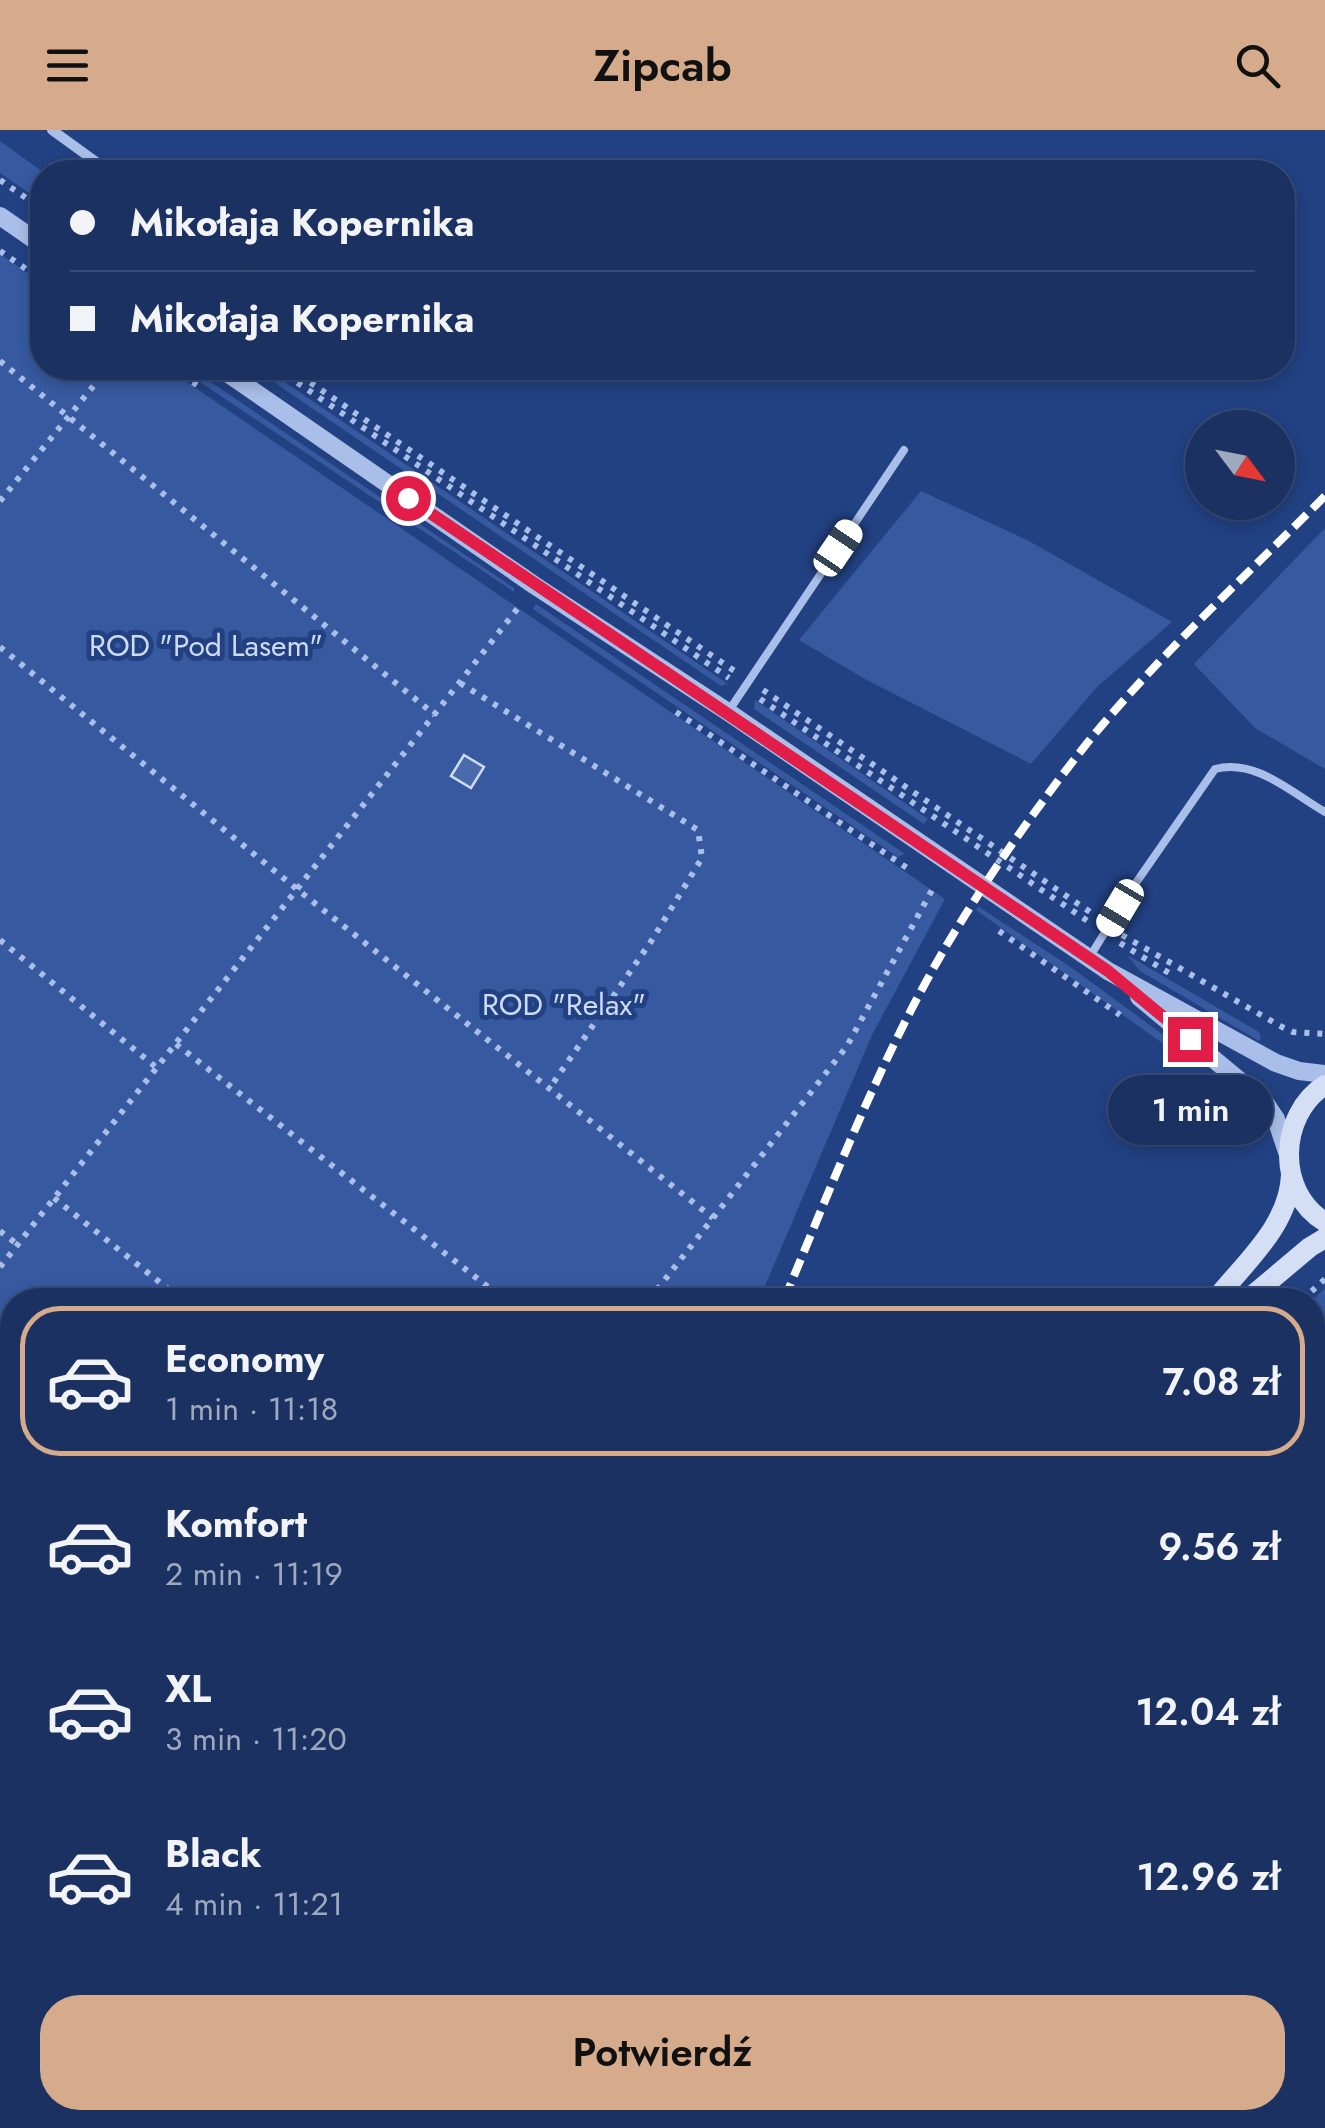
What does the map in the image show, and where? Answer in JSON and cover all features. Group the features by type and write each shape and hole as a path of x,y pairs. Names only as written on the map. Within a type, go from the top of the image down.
{"main road":[{"path":"1224,1288 1282,1215 1290,1191 1291,1129 1302,1107 1325,1084"},
{"path":"1290,1166 1302,1200 1325,1222"},
{"path":"1261,1288 1325,1238"}],"street":[{"path":"52,130 93,160"},
{"path":"0,216 30,237"},
{"path":"237,380 534,585 1108,971 1264,1101 1276,1118 1290,1166"},
{"path":"1108,971 1276,1063 1299,1072 1325,1074"}],"lane":[{"path":"728,712 904,450"},
{"path":"1089,958 1215,769 1232,764 1251,768 1325,812"}],"path":[{"path":"0,180 30,201"},
{"path":"0,250 30,271"},
{"path":"0,361 436,715"},
{"path":"0,501 98,380"},
{"path":"189,380 218,400"},
{"path":"294,380 1197,990"},
{"path":"306,380 746,684"},
{"path":"0,1267 518,607 535,616"},
{"path":"0,647 298,890 713,1218"},
{"path":"460,682 698,830 702,858 652,940 549,1089"},
{"path":"665,704 946,894"},
{"path":"658,1288 847,1046 932,890"},
{"path":"984,920 1123,1016"},
{"path":"1106,929 1282,1028 1325,1034"},
{"path":"0,940 158,1068"},
{"path":"176,1044 490,1288"},
{"path":"54,1198 167,1288"},
{"path":"0,1231 18,1245"}],"green space":[{"path":"0,141 30,163 30,194 0,173"},
{"name":"ROD \"Relax\"","path":"0,254 30,275 30,380 184,380 945,899 872,1035 764,1288 0,1288"},
{"path":"197,380 208,380 514,588 514,592"},
{"path":"271,380 282,380 728,684 721,686"},
{"path":"921,491 1027,540 1172,622 1097,687 1031,764 863,678 799,640"},
{"path":"1325,528 1325,769 1255,728 1194,664"},
{"path":"536,604 905,854 898,857 533,609"},
{"path":"755,700 928,819 924,824 754,709"},
{"path":"979,907 1072,968 1181,1048 1179,1055 976,910"},
{"path":"1127,955 1259,1032 1261,1038 1259,1041 1140,971"}],"building":[{"path":"464,755 484,767 471,788 451,776"}],"railway":[{"path":"789,1288 891,1051 941,955 997,866 1116,709 1325,496"}],"route":[{"path":"408,498 1108,971 1190,1039"}],"park label":[{"name":"ROD \"Pod Lasem\"","path":"206,645"}]}
